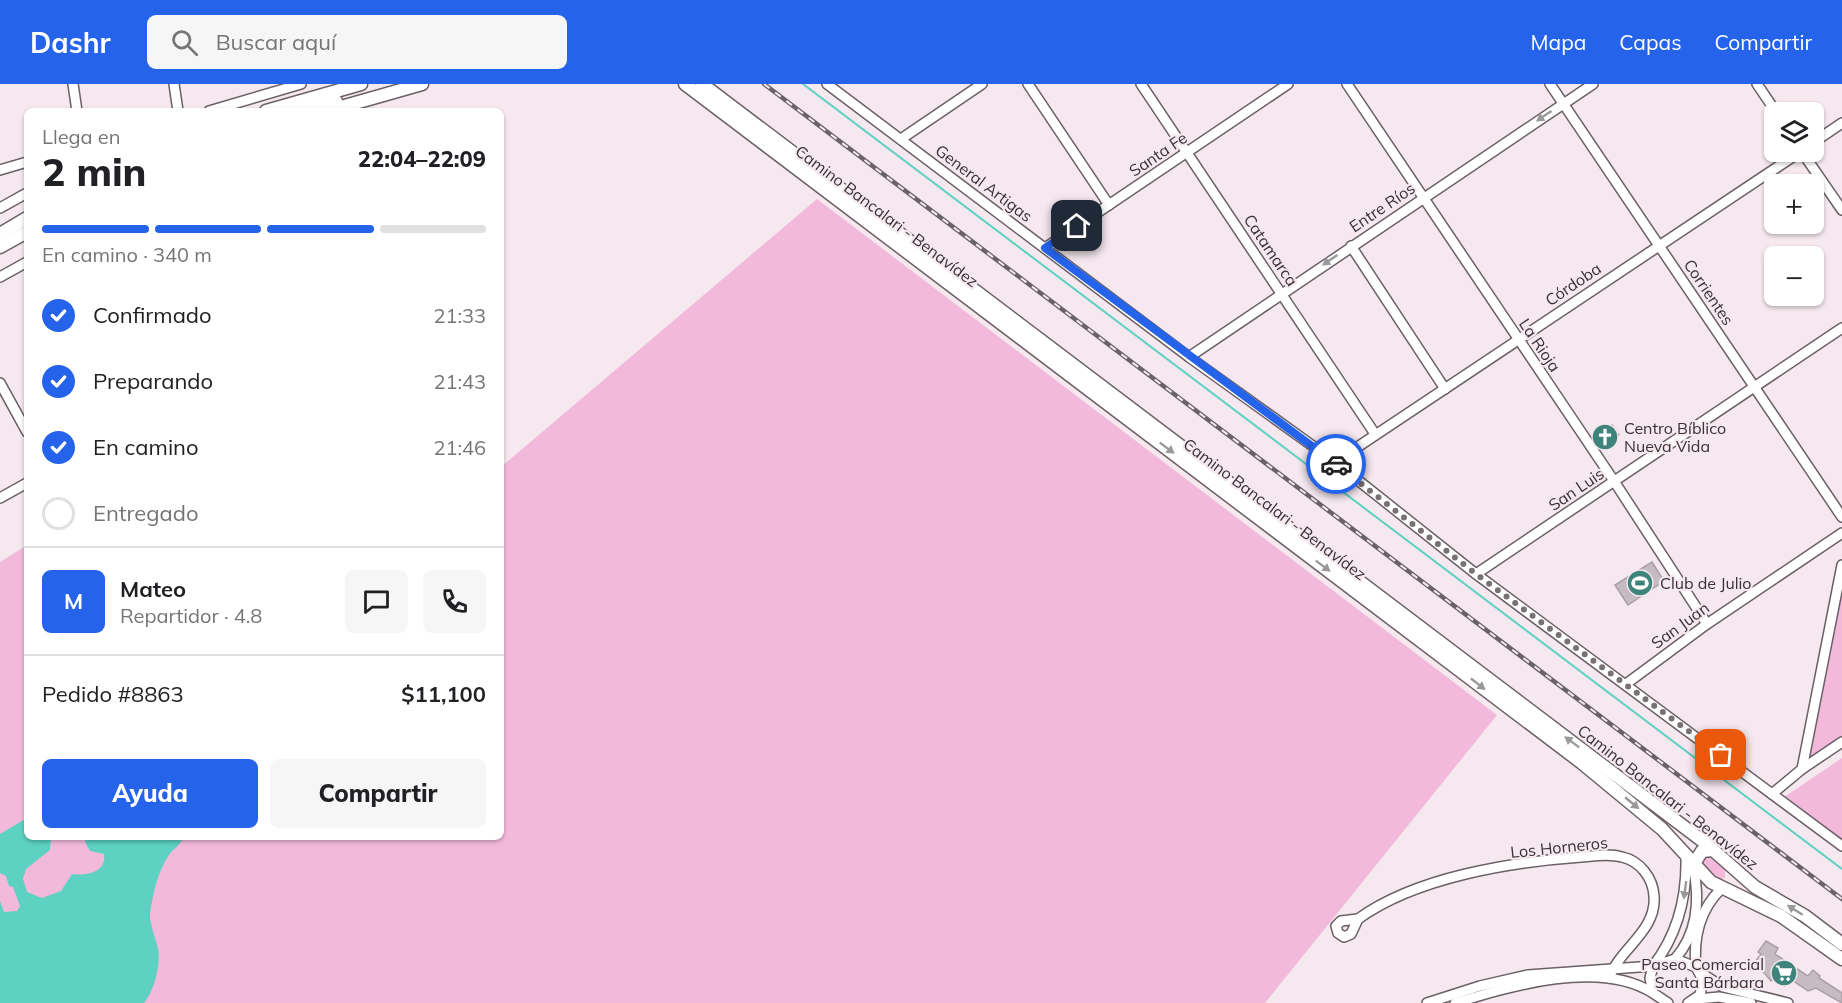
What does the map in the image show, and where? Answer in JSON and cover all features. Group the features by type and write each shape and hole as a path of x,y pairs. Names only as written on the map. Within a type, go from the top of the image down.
{"main road":[{"path":"277,108 361,84"},
{"path":"309,108 393,84"},
{"path":"338,108 422,84"},
{"name":"Camino Bancalari - Benavídez","path":"685,84 1582,763 1662,829 1689,861 1721,889 1781,916 1842,959"},
{"name":"Camino Bancalari - Benavídez","path":"702,84 1713,850 1755,887 1804,916 1842,944"},
{"path":"0,234 24,220"},
{"path":"0,246 24,234"},
{"path":"1689,861 1702,851 1713,850"},
{"path":"1721,889 1732,875 1731,864"}],"street":[{"path":"72,84 76,108"},
{"path":"174,84 178,108"},
{"path":"219,108 301,84"},
{"name":"General Artigas","path":"827,84 1189,357 1335,462 1476,574 1842,846"},
{"path":"901,139 982,84"},
{"path":"1028,84 1109,205"},
{"name":"Catamarca","path":"1141,84 1283,293 1375,434"},
{"name":"Santa Fe","path":"1045,248 1288,84"},
{"name":"La Rioja","path":"1347,84 1614,481 1707,624"},
{"name":"Corrientes","path":"1550,84 1842,518"},
{"name":"Entre Ríos","path":"1189,357 1593,84"},
{"path":"1757,84 1769,102"},
{"path":"1824,135 1842,123"},
{"name":"Córdoba","path":"1335,462 1786,162"},
{"path":"1808,162 1842,210"},
{"path":"0,170 24,163"},
{"path":"0,208 24,195"},
{"path":"1351,246 1445,389"},
{"path":"0,277 24,263"},
{"name":"San Luis","path":"1476,574 1842,328"},
{"path":"0,383 24,427"},
{"path":"0,498 24,485"},
{"name":"San Juan","path":"1626,684 1707,624 1842,533"},
{"path":"1802,769 1842,565"},
{"path":"1772,794 1802,769 1842,742"},
{"name":"Los Horneros","path":"1358,919 1400,896 1466,875 1527,863 1619,856 1637,864 1646,873 1653,884 1654,905 1648,924 1620,957 1611,974"},
{"path":"1427,1003 1487,989 1611,974 1675,959 1686,944 1695,917 1697,896 1689,861"},
{"path":"1653,993 1650,978 1653,966 1668,946 1677,923 1689,861"},
{"path":"1692,1001 1704,986 1698,970 1695,941 1698,929 1708,902 1721,889"},
{"path":"1675,959 1698,970 1723,987 1788,1003"},
{"path":"1611,974 1653,993 1668,1003"},
{"path":"1719,997 1723,987"},
{"path":"1455,1003 1487,989"},
{"path":"1692,1001 1719,997 1751,1003"}],"shaded area":[{"path":"817,199 1497,715 1265,1003 0,1003 0,562 24,547 24,840 504,840 504,464"},
{"path":"1842,565 1842,742 1802,769"},
{"path":"1842,758 1842,849 1777,802"},
{"path":"24,820 24,840 51,840 50,850 26,869 23,879 27,892 42,898 61,891 72,874 89,874 102,865 104,854 90,851 85,840 182,840 165,861 154,890 150,917 158,949 158,970 154,985 144,1003 0,1003 0,901 4,912 17,911 20,906 13,887 9,886 6,876 0,873 0,834"},
{"path":"1705,856 1713,857 1725,868 1725,878 1718,880 1703,869 1701,862"}],"building":[{"name":"Centro Bíblico Nueva Vida","path":"1612,425 1619,435 1600,448 1593,438"},
{"name":"Club de Julio","path":"1652,562 1664,581 1628,605 1615,585"},
{"name":"Paseo Comercial Santa Bárbara","path":"1766,941 1778,948 1775,954 1808,976 1813,970 1820,976 1819,978 1842,993 1842,1003 1816,988 1808,991 1793,981 1785,986 1774,979 1771,981 1755,962 1761,954 1758,952"}],"waterway":[{"path":"803,84 1842,869"}],"railway":[{"path":"764,84 1842,899"}],"way so far":[{"path":"1336,464 1476,574 1721,755"}],"place":[{"name":"Centro Bíblico Nueva Vida","path":"1605,437"},
{"name":"Club de Julio","path":"1640,583"},
{"name":"Paseo Comercial Santa Bárbara","path":"1784,973"}],"route":[{"path":"1077,226 1045,248 1336,464"}]}
